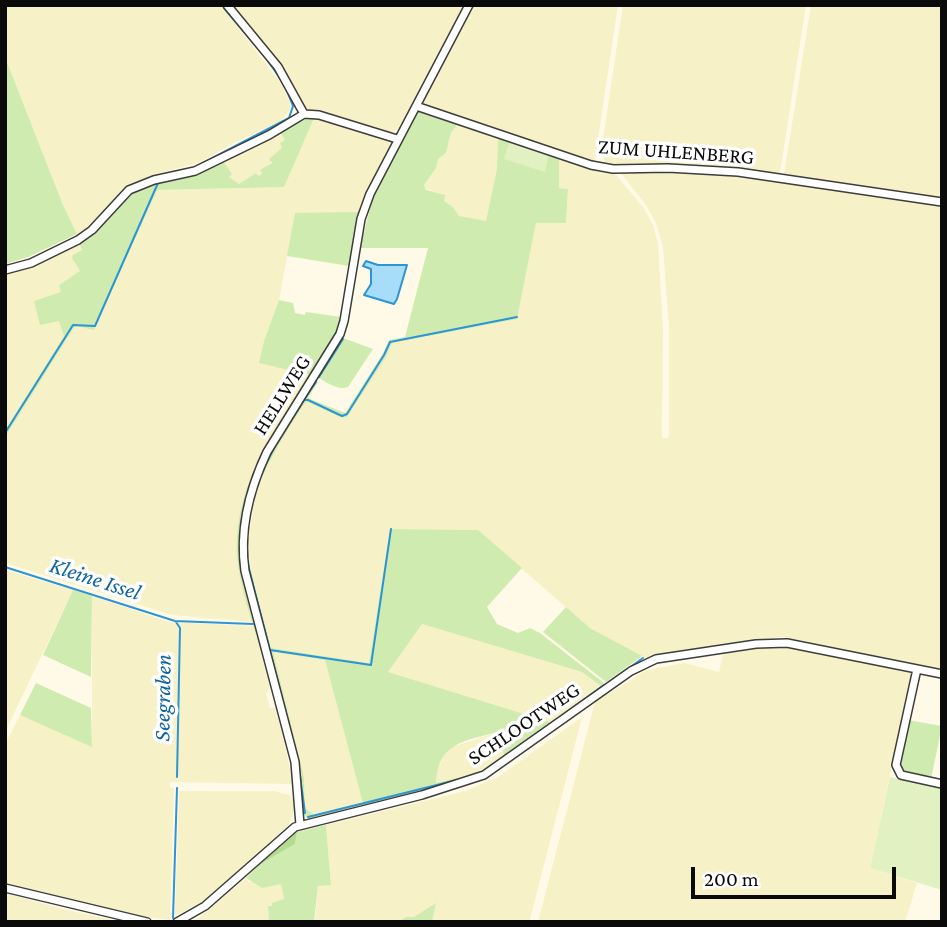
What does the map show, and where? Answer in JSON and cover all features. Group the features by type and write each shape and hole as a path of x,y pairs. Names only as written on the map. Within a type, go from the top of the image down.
{"street":[{"path":"227,5 278,67 304,114"},
{"name":"HELLWEG","path":"300,824 295,762 245,571 242,543 249,498 267,452 340,334 361,219 370,194 469,5"},
{"name":"ZUM UHLENBERG","path":"416,106 613,169 668,168 738,172 942,202"},
{"path":"5,270 31,263 78,240 92,230 129,190 154,180 195,171 269,135 304,114 397,139"},
{"name":"SCHLOOTWEG","path":"177,922 205,906 285,834 300,824 422,795 484,775 631,671 656,659 756,644 787,643 942,674"},
{"path":"917,669 896,765 897,771 901,775 942,784"},
{"path":"5,888 147,922"}],"shaded area":[{"path":"5,5 221,5 282,85 290,103 290,110 281,121 201,162 160,173 125,190 96,223 78,236 63,205 5,57"},
{"path":"230,5 466,5 400,128 390,133 311,111 303,105 289,81"},
{"path":"473,5 618,5 595,159 591,162 423,106 421,101"},
{"path":"623,5 806,5 780,173 777,176 609,166 604,160 602,146"},
{"path":"811,5 942,5 942,200 787,177 784,174"},
{"path":"314,118 390,140 391,143 359,212 295,214 279,300 264,341 260,363 310,374 262,451 245,494 237,541 237,558 253,622 172,615 5,563 5,436 75,326 94,330 157,190 283,187"},
{"path":"455,121 498,136 497,169 486,222 459,216 453,207 444,201 444,195 426,189 424,185 436,168 438,159 446,153"},
{"path":"280,132 285,140 283,148 262,173 258,176 257,173 239,184 231,179 231,174 222,160"},
{"path":"559,156 616,175 643,207 653,225 658,244 663,328 662,438 668,438 669,433 669,329 663,247 656,223 646,205 619,171 671,170 734,174 942,205 942,669 782,637 645,658 590,628 477,530 390,529 369,663 271,648 252,576 248,542 255,497 271,456 305,403 342,418 347,417 386,357 392,343 517,319 536,223 566,223 568,189 559,188"},
{"path":"79,243 82,250 73,255 81,271 59,285 62,292 59,320 64,336 5,430 5,273 32,266"},
{"path":"5,570 73,590 5,732"},
{"path":"92,596 169,622 254,626 270,688 266,694 270,708 275,708 284,741 293,784 170,782 170,787 174,788 170,920 126,914 5,885 5,745 20,715 92,746"},
{"path":"422,624 582,672 601,686 550,722 387,672"},
{"path":"770,647 801,648 912,672 870,868 917,883 905,922 538,922 595,702 647,670 684,663 719,672 723,654"},
{"path":"272,652 325,660 364,802 314,815 305,808 304,777"},
{"path":"582,717 531,922 432,922 435,904 414,917 406,917 398,922 315,922 318,886 331,884 326,825 465,791 498,777"},
{"path":"498,732 504,755 488,767 436,784 437,770 446,752 452,747"},
{"path":"179,791 274,791 289,795 294,799 295,807 289,825 203,901 175,916"},
{"path":"246,878 249,882 281,883 284,900 268,907 269,922 190,922 200,917"},
{"path":"5,893 67,910 121,922 5,922"}],"green space":[{"path":"5,57 77,234 28,257 5,264"},
{"path":"417,112 455,121 456,126 451,133 446,153 438,159 436,168 424,185 426,190 445,195 444,201 453,207 459,216 486,221 497,169 498,136 559,156 559,188 568,189 566,223 536,223 517,319 392,343 386,357 347,417 342,418 308,402 294,420 263,476 250,516 249,558 271,648 369,663 390,529 478,530 522,568 487,607 497,624 518,633 530,628 540,633 604,683 601,686 582,672 422,624 388,672 550,722 504,755 498,732 455,746 442,759 436,783 457,778 458,782 308,819 301,811 300,776 247,569 246,541 249,515 254,492 263,469 314,381 318,382 308,398 345,413 389,340 405,337 428,248 360,248 373,197","holes":["273,652 325,660 363,803 314,815 305,808 304,777"]},
{"path":"310,117 314,118 284,187 157,190 94,330 75,326 5,437 5,430 64,336 59,321 40,325 34,301 61,292 59,285 80,271 72,258 82,250 79,243 97,230 128,195 155,183 196,175 222,160 232,174 229,177 239,184 256,173 259,176 262,173 260,170 272,163 269,159 282,148 280,143 285,140 280,132"},
{"path":"510,140 549,153 545,172 504,159"},
{"path":"359,212 349,266 287,256 295,213"},
{"path":"279,300 293,303 295,313 341,317 338,332 264,452 240,541 262,655 247,606 237,556 242,506 249,482 270,438 310,375 259,363"},
{"path":"346,319 349,319 343,338 373,349 348,387 340,388 317,377"},
{"path":"73,590 92,596 91,677 43,655"},
{"path":"566,607 590,628 642,656 606,682 543,632"},
{"path":"36,683 91,708 92,747 20,715"},
{"path":"908,720 942,726 931,779 901,771 899,763"},
{"path":"890,777 942,788 942,890 870,868"},
{"path":"326,825 331,885 318,886 314,922 269,922 268,906 284,899 281,884 262,888 246,878 259,865 295,844 297,832"},
{"path":"297,832 295,844 259,865"},
{"path":"436,903 432,922 398,922 406,917 414,917"}],"water":[{"path":"366,261 378,265 407,265 394,304 364,295 371,284 371,269 363,266"}],"waterway":[{"path":"224,8 257,47"},
{"path":"263,54 282,81"},
{"path":"201,164 289,118 293,106 285,86"},
{"path":"5,433 73,325 95,326 158,183"},
{"path":"263,470 304,400 342,416 347,414 390,342 517,317"},
{"path":"319,377 343,339"},
{"path":"305,398 316,382"},
{"path":"270,650 371,665 391,529"},
{"path":"247,561 297,756"},
{"name":"Kleine Issel","path":"5,567 175,621 253,624"},
{"name":"Seegraben","path":"176,622 180,628 177,777"},
{"path":"629,668 643,658"},
{"path":"608,683 622,673"},
{"path":"571,709 604,685"},
{"path":"298,761 305,813"},
{"path":"308,817 457,780"},
{"name":"Seegraben","path":"173,918 177,788"}]}
